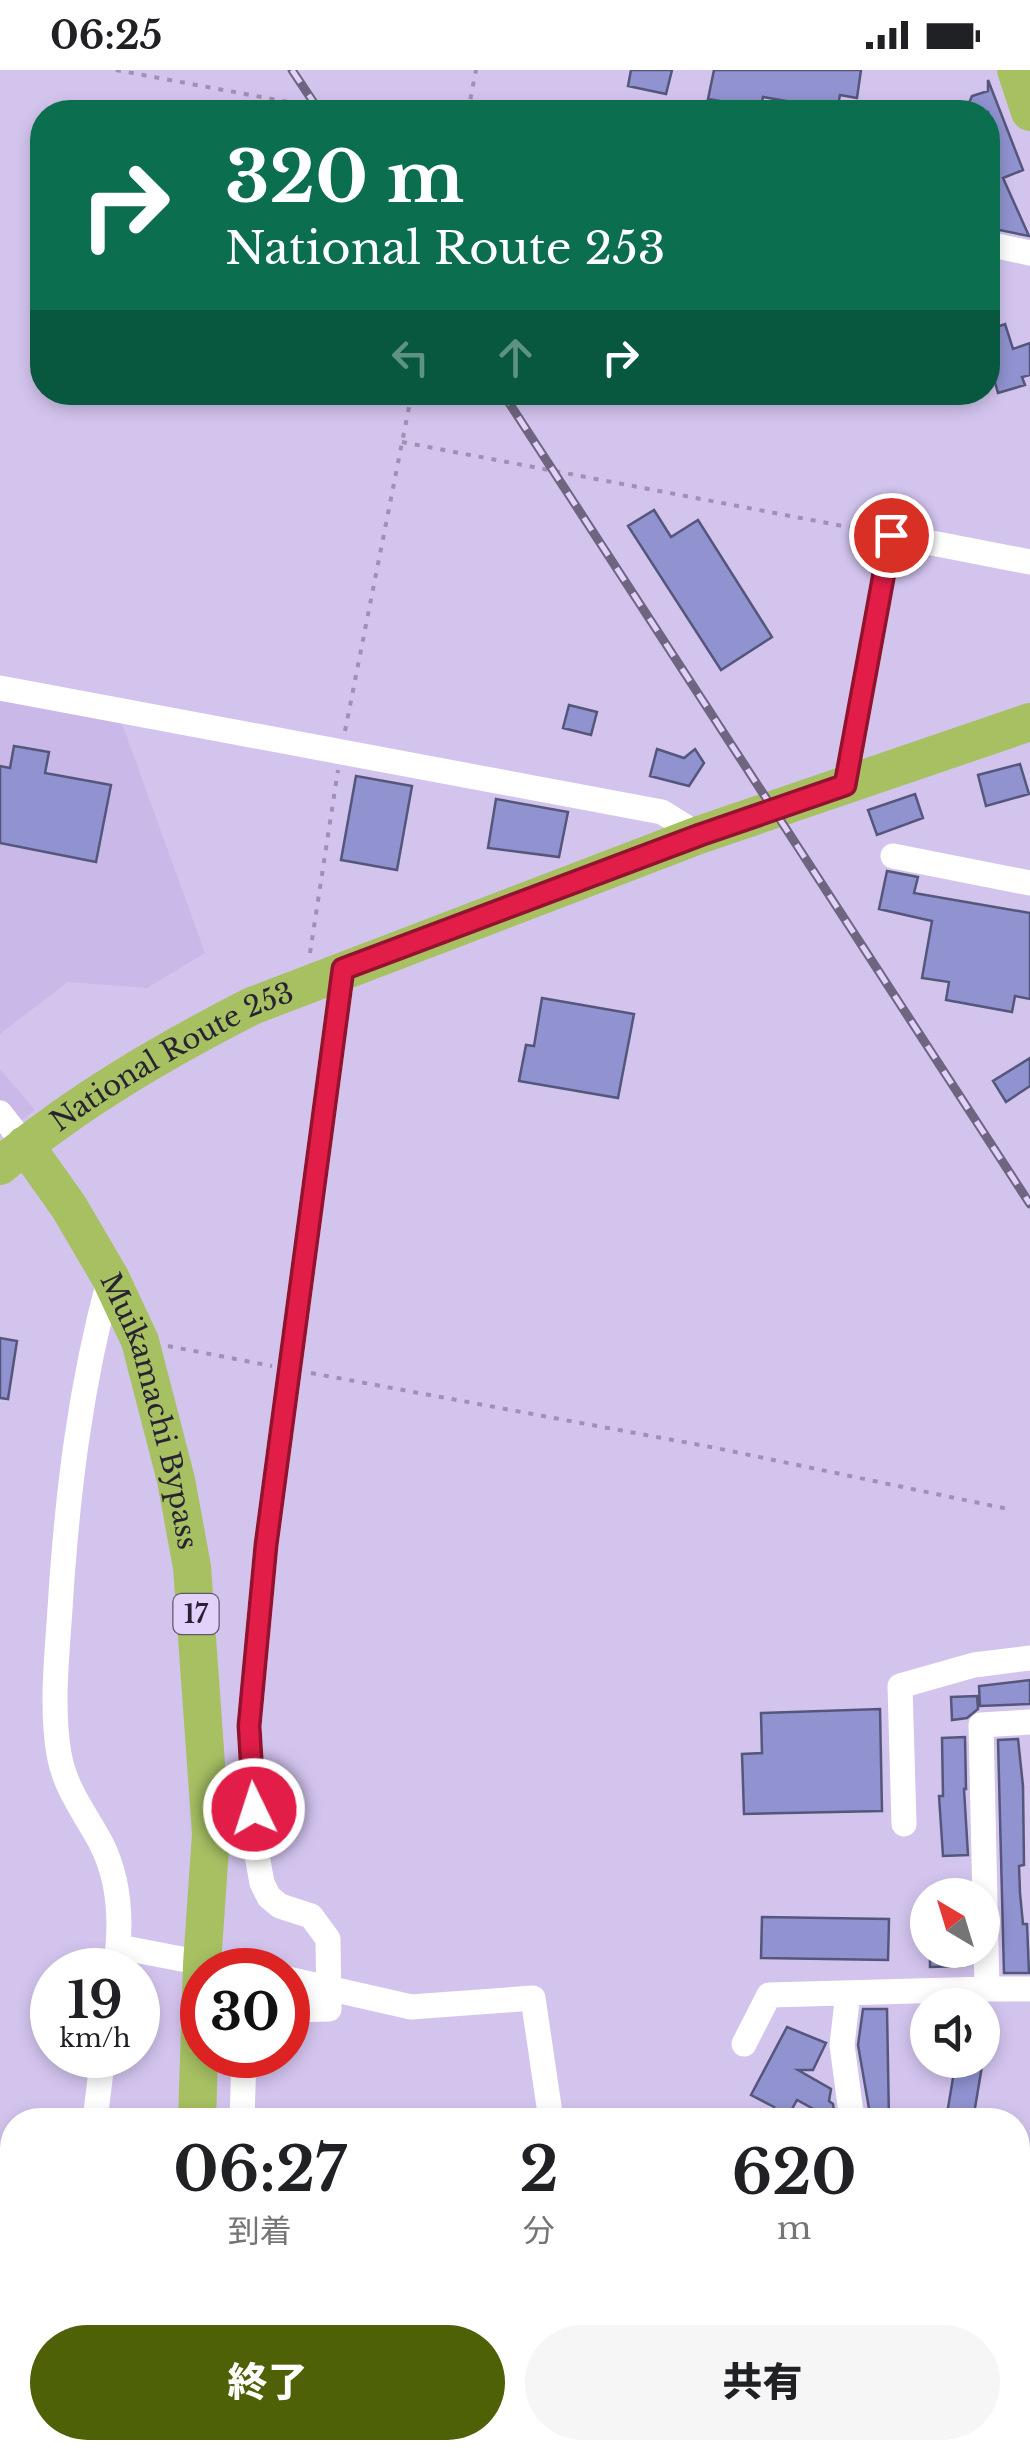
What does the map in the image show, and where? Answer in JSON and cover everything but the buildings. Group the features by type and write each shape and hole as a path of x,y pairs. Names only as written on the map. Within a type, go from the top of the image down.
{"highway":[{"path":"1016,70 1030,112"},
{"name":"National Route 253","path":"12,1155 186,1040 326,964 1030,722"},
{"name":"Muikamachi Bypass","path":"12,1155 69,1208 110,1277 140,1341 176,1480 192,1567 219,1948"},
{"name":"Muikamachi Bypass","path":"199,2108 203,2078"}],"street":[{"path":"1000,247 1030,253"},
{"path":"845,785 891,535 1030,562"},
{"path":"0,688 662,812 700,835"},
{"path":"893,856 1030,884"},
{"path":"310,2009 329,2009 328,1939 312,1916 280,1906 269,1897 262,1883 255,1844 249,1726 326,964"},
{"path":"0,1113 12,1155"},
{"path":"110,1277 84,1382 65,1534 57,1741 64,1775 112,1869 118,1894 117,1948"},
{"path":"904,1824 900,1686 974,1664 1030,1658"},
{"path":"987,1988 982,1725 1030,1722"},
{"path":"310,1982 412,2007 533,1998 549,2108"},
{"path":"1000,1989 1030,1989"},
{"path":"744,2044 770,1995 910,1991"},
{"path":"848,1993 842,2045 850,2108"},
{"path":"96,2108 100,2078"},
{"path":"242,2108 243,2078"}],"path":[{"path":"116,70 277,100"},
{"path":"470,100 476,70"},
{"path":"326,964 341,751 409,405"},
{"path":"402,442 891,535"},
{"path":"140,1341 716,1448 1008,1509"}],"shaded area":[{"path":"0,688 117,710 205,953 147,988 68,982 0,1034"},
{"path":"0,1069 35,1110 0,1136"}],"railway":[{"path":"292,70 312,100"},
{"path":"510,405 1030,1204"}],"route":[{"path":"254,1809 249,1726 266,1545 343,969 845,785 891,535"}]}
